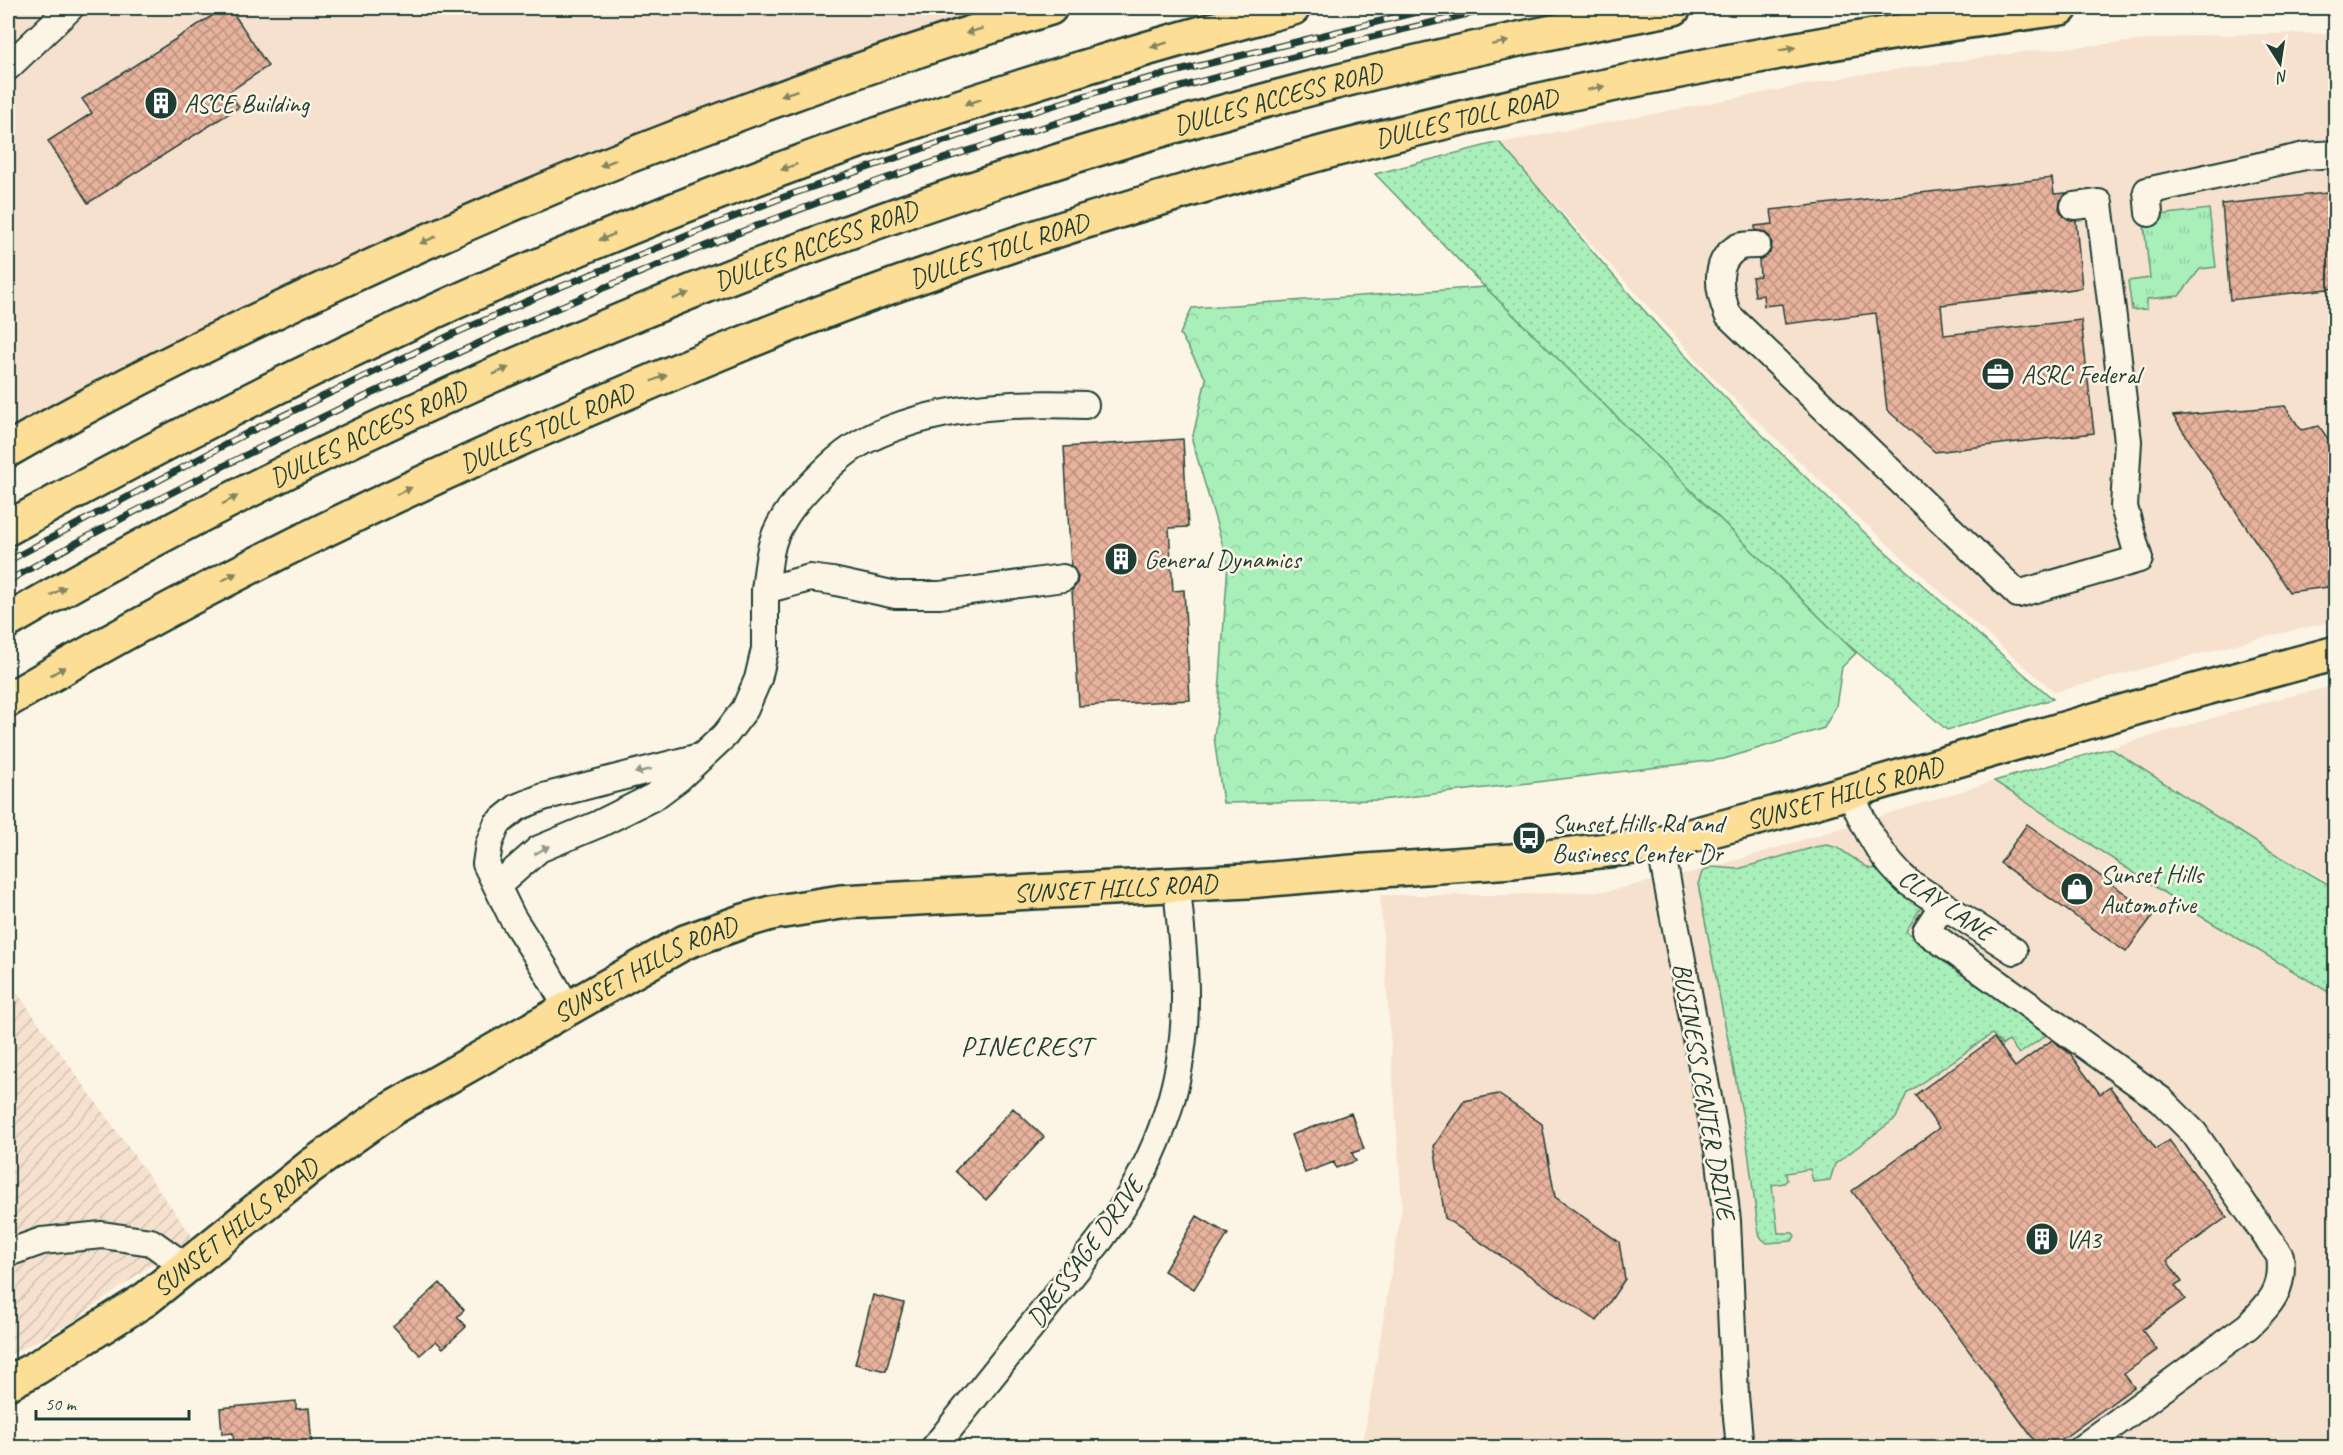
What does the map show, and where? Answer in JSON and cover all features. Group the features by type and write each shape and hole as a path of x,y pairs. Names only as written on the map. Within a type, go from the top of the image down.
{"main road":[{"path":"8,450 72,413 174,360 414,246 537,192 770,100 967,33 1050,8"},
{"path":"8,528 260,394 560,256 702,199 864,139 1080,68 1293,8"},
{"name":"DULLES ACCESS ROAD","path":"8,621 80,578 268,480 446,396 553,348 797,250 925,204 1082,153 1283,96 1443,56 1674,8"},
{"name":"DULLES TOLL ROAD","path":"8,700 150,619 278,552 451,469 659,378 823,312 1048,233 1198,187 1339,148 1498,109 1758,54 1953,22 2061,8"},
{"name":"SUNSET HILLS ROAD","path":"8,1383 88,1337 146,1299 311,1166 393,1108 567,1007 685,942 716,930 771,913 841,902 1177,886 1512,861 1660,844 1723,829 2336,653"}],"street":[{"path":"8,67 70,8"},
{"path":"2149,213 2147,191 2305,156 2336,154"},
{"path":"1757,245 1739,246 1724,260 1720,272 1720,296 1728,315 2018,594 2139,559 2124,507 2128,441 2098,203 2074,206"},
{"path":"497,886 539,849 599,824 655,796 725,735 745,709 758,679 765,649 765,590 771,547 789,508 824,470 866,440 905,423 946,413 1032,403 1085,405"},
{"path":"765,590 810,578 832,580 896,595 940,595 1063,578"},
{"path":"567,1007 512,917 486,864 489,844 497,824 518,807 543,797 700,757"},
{"name":"CLAY LANE","path":"1850,791 1879,852 1894,871 2014,951"},
{"name":"BUSINESS CENTER DRIVE","path":"1660,844 1720,1161 1727,1221 1735,1396 1740,1448"},
{"name":"DRESSAGE DRIVE","path":"934,1448 1122,1211 1144,1173 1162,1132 1173,1093 1181,1046 1185,996 1177,886"},
{"path":"1943,905 1926,931 2161,1100 2194,1133 2280,1256 2283,1272 2278,1288 2268,1306 2248,1326 2082,1448"},
{"path":"8,1253 42,1241 102,1234 151,1242 186,1267"}],"shaded area":[{"path":"8,8 1060,8 700,126 8,452"},
{"path":"2335,33 2335,621 2252,640 2055,692 1990,637 1849,509 1717,382 1499,143 1856,75 2023,52 2200,35"},
{"path":"2335,686 2335,885 2265,848 2110,748 2277,699"},
{"path":"1994,781 2192,911 2335,996 2335,1447 1362,1448 1402,1206 1380,895 1498,895 1608,891 1714,867"},
{"path":"8,980 192,1236 69,1324 8,1356"}],"green space":[{"path":"1499,142 1658,326 1725,397 1816,487 1909,573 2053,699 1947,730 1750,560 1375,174"},
{"path":"2209,209 2216,267 2200,269 2179,296 2147,299 2147,309 2132,310 2128,281 2150,278 2143,217"},
{"path":"1485,287 1856,653 1842,667 1836,706 1824,728 1724,759 1381,800 1223,803 1214,737 1228,563 1192,440 1206,379 1180,334 1192,308"},
{"path":"2110,748 2265,848 2335,888 2335,996 2192,911 1994,781"},
{"path":"1827,845 1838,848 1870,869 1877,868 1892,884 1922,906 1906,931 2048,1034 2019,1054 2009,1041 2002,1045 1992,1034 1907,1093 1896,1118 1835,1164 1830,1180 1813,1182 1810,1169 1786,1173 1787,1180 1784,1183 1772,1185 1778,1233 1793,1233 1795,1236 1792,1241 1767,1243 1760,1237 1758,1228 1745,1128 1698,884 1702,872 1712,867 1738,869"}],"building":[{"name":"ASCE Building","path":"224,8 230,8 268,66 229,92 239,107 88,203 48,141 92,113 82,99"},
{"path":"2052,178 2054,194 2067,193 2060,201 2059,208 2062,214 2076,221 2082,288 1941,305 1944,335 2081,320 2094,433 1935,452 1887,410 1876,313 1785,324 1782,304 1764,306 1763,295 1755,296 1752,277 1760,276 1759,260 1770,253 1772,244 1770,237 1764,232 1755,230 1755,226 1773,224 1771,210"},
{"path":"2336,192 2336,288 2230,300 2222,204"},
{"path":"2285,406 2301,430 2319,426 2336,450 2336,586 2289,592 2173,416"},
{"name":"General Dynamics","path":"1183,439 1188,527 1169,528 1173,591 1184,590 1190,700 1079,706 1072,590 1077,584 1078,577 1071,566 1064,447"},
{"name":"Sunset Hills Automotive","path":"2027,824 2154,914 2126,952 2000,863"},
{"name":"VA3","path":"1994,1038 2015,1067 2052,1040 2069,1053 2100,1094 2110,1087 2156,1149 2169,1140 2227,1217 2167,1261 2182,1282 2175,1286 2185,1299 2142,1330 2157,1350 2124,1374 2134,1387 2050,1448 2040,1448 1852,1191 1939,1128 1915,1095"},
{"path":"1498,1094 1542,1124 1555,1197 1619,1242 1625,1279 1597,1321 1445,1218 1434,1146 1464,1101"},
{"path":"1013,1108 1044,1137 986,1200 955,1171"},
{"path":"1351,1113 1364,1149 1352,1153 1356,1161 1336,1168 1334,1162 1305,1173 1291,1135"},
{"path":"1197,1216 1228,1234 1194,1289 1164,1271"},
{"path":"440,1283 464,1310 457,1317 466,1327 443,1348 436,1341 420,1355 393,1326"},
{"path":"873,1295 904,1303 886,1371 855,1364"},
{"path":"296,1401 296,1409 309,1408 312,1448 234,1448 233,1433 222,1434 220,1408"}],"railway":[{"path":"8,561 249,432 451,335 555,289 781,198 987,126 1110,88 1433,8"},
{"path":"8,581 192,482 455,354 609,286 766,222 925,165 1126,102 1371,37 1494,8"}],"place":[{"name":"ASCE Building","path":"161,103"},
{"name":"ASRC Federal","path":"1998,374"},
{"name":"General Dynamics","path":"1121,559"},
{"name":"Sunset Hills Rd and Business Center Dr","path":"1529,838"},
{"name":"Sunset Hills Automotive","path":"2077,889"},
{"name":"VA3","path":"2042,1239"}],"district":[{"name":"PINECREST","path":"1027,1046"}]}
